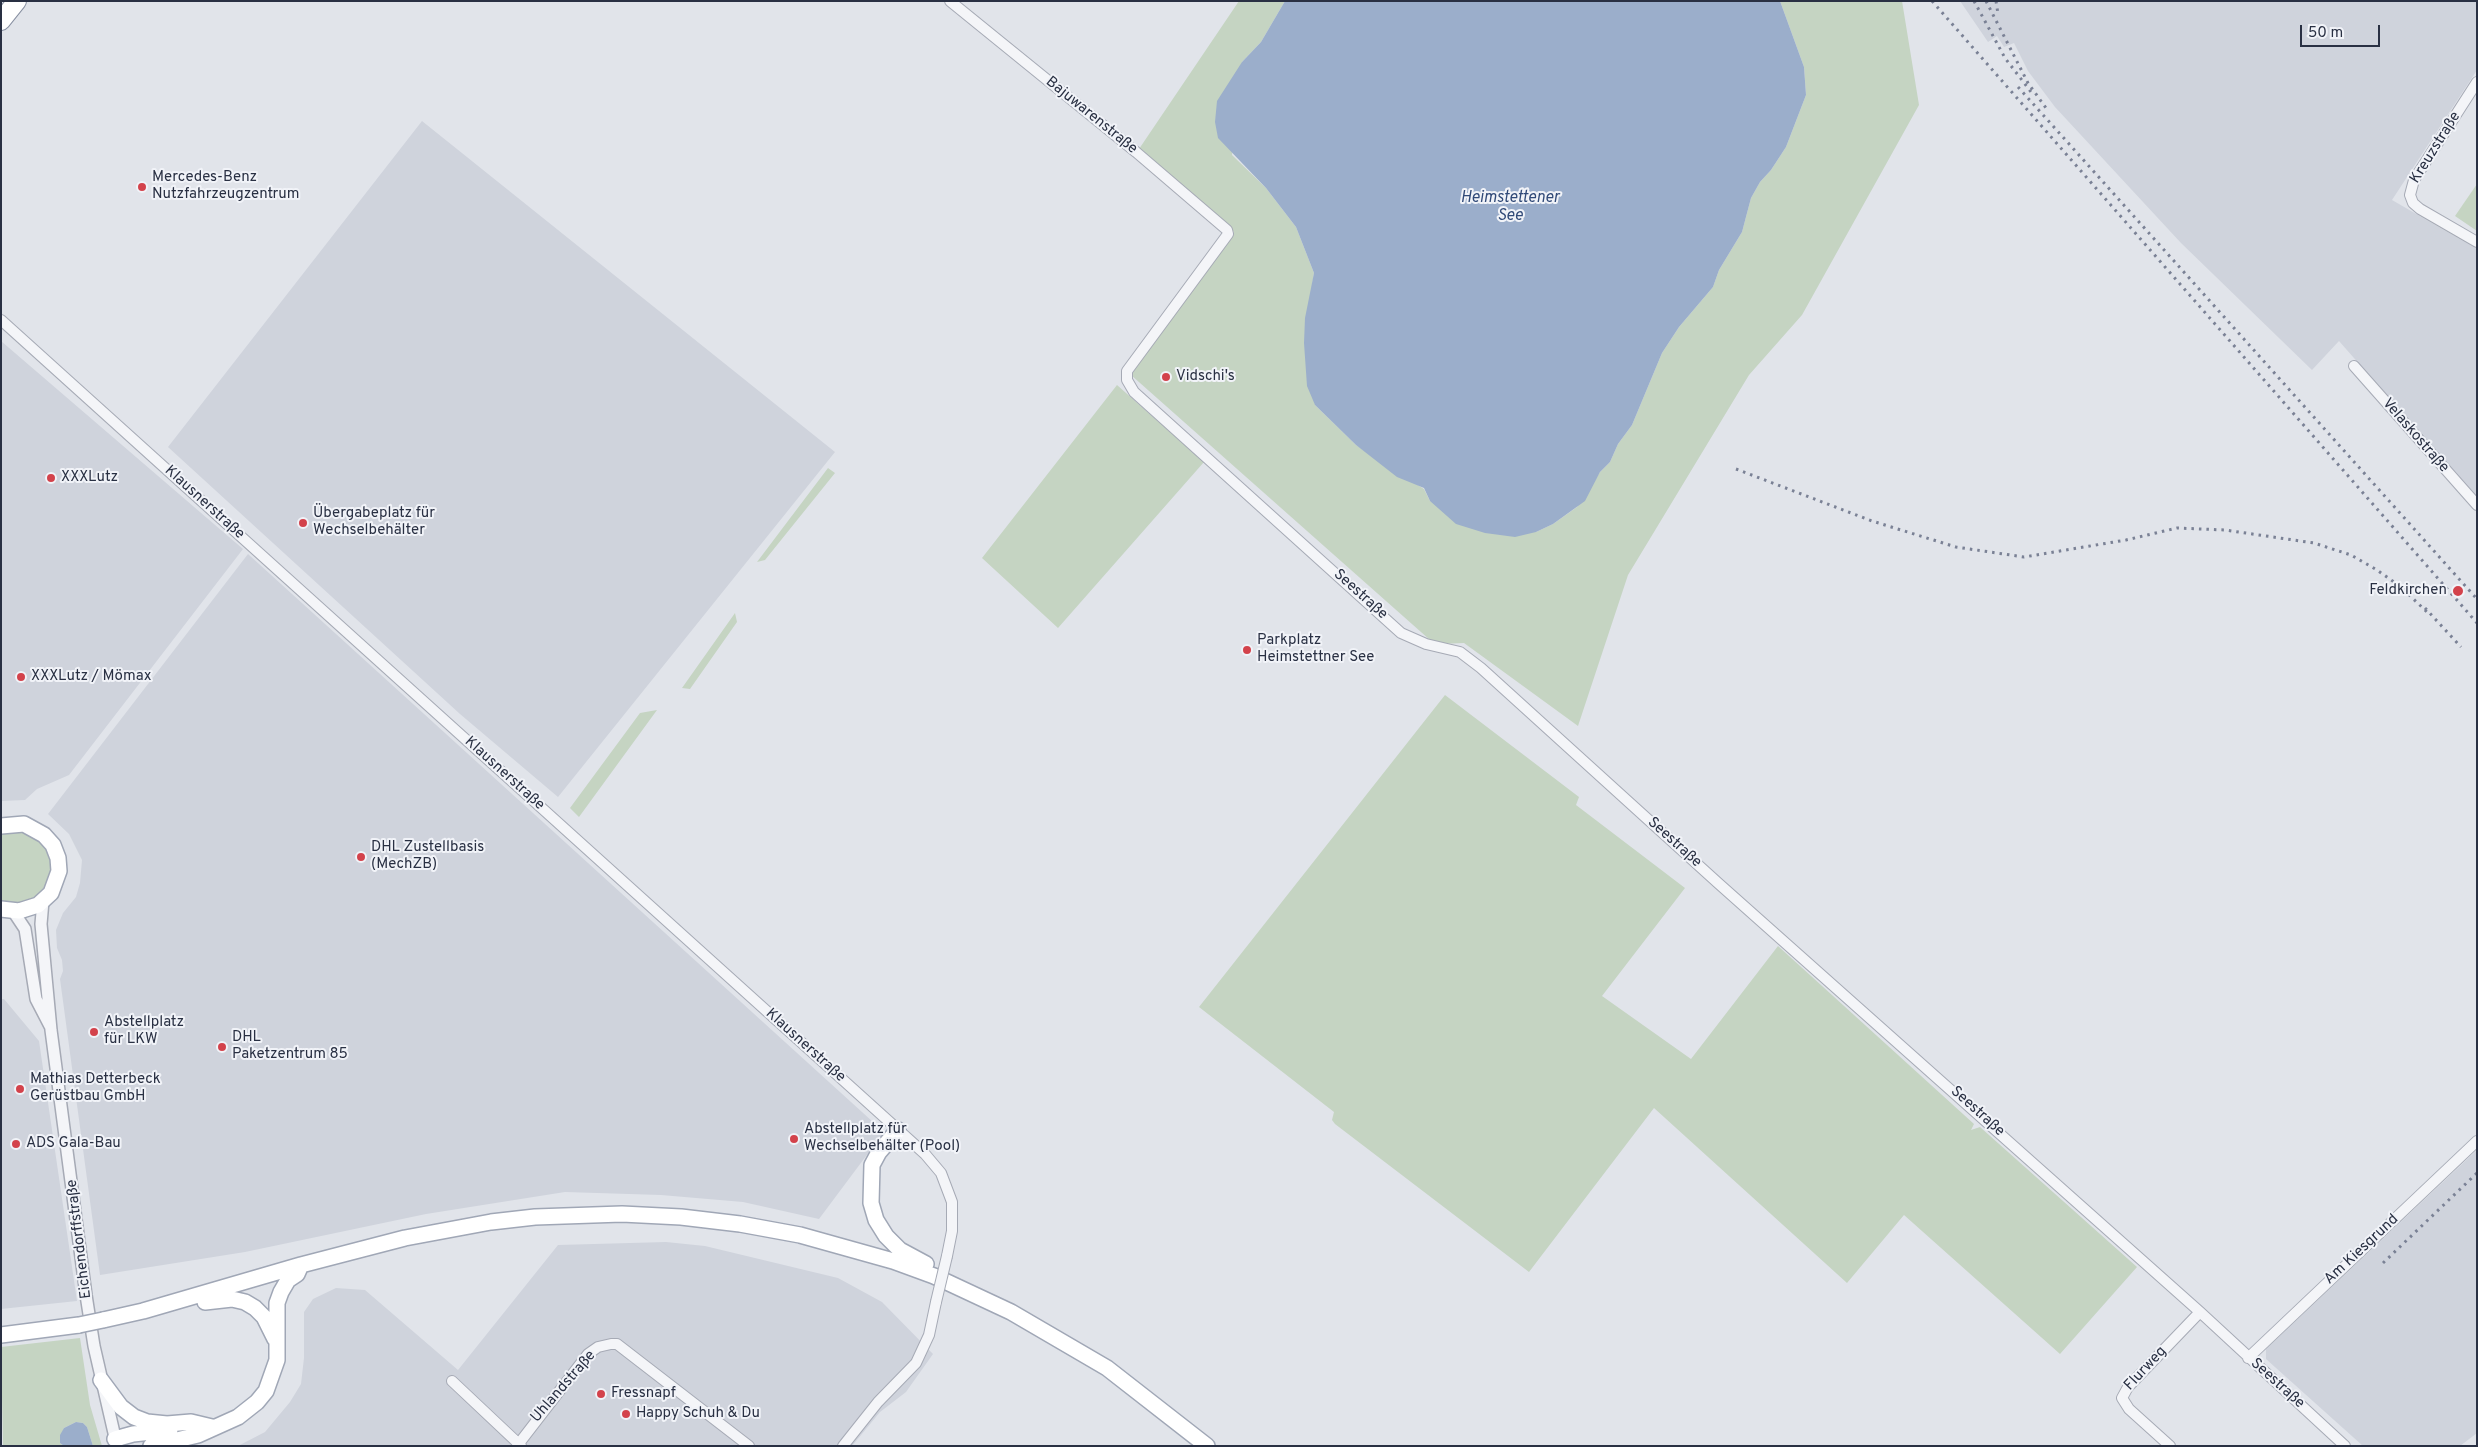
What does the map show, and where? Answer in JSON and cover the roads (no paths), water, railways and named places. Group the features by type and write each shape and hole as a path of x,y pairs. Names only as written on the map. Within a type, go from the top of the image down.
{"highway":[{"path":"1,21 17,1"}],"main road":[{"path":"1,826 17,823 31,826 44,835 53,845 58,858 59,871 56,882 43,901 32,908 5,910"},
{"path":"898,1130 879,1152 872,1165 871,1203 876,1220 886,1236 900,1250 913,1259 973,1284 989,1301"},
{"path":"1,1335 103,1320 163,1306 301,1265 405,1238 491,1222 577,1214 681,1217 740,1224 848,1247 934,1276 989,1301 1062,1340 1107,1368 1207,1446"},
{"path":"151,1446 198,1435 212,1427 238,1417 257,1402 266,1391 272,1377 277,1345 277,1303 288,1280 297,1274 301,1265"},
{"path":"163,1306 178,1307 232,1298 245,1302 264,1317 277,1345"},
{"path":"101,1380 121,1407 140,1420 166,1424 191,1422 212,1427"},
{"path":"116,1442 133,1434 212,1427"}],"street":[{"name":"Bajuwarenstraße","path":"950,1 1225,226 1228,234"},
{"name":"Kreuzstraße","path":"2477,82 2414,180 2410,195 2413,203 2420,209 2477,242"},
{"name":"Seestraße","path":"1228,234 1127,371 1127,380 1134,392 1401,633 1426,644 1460,652 1482,668 1718,883 2200,1312 2345,1446"},
{"name":"Klausnerstraße","path":"1,320 934,1163 949,1190 954,1213 947,1256 929,1335 916,1363 878,1402 843,1446"},
{"name":"Velaskostraße","path":"2354,366 2477,505"},
{"name":"Eichendorffstraße","path":"43,901 40,924 51,1030 90,1321 101,1380 116,1442"},
{"name":"Eichendorffstraße","path":"5,910 25,928 36,999 51,1030"},
{"name":"Am Kiesgrund","path":"2248,1358 2477,1141"},
{"name":"Flurweg","path":"2170,1446 2129,1409 2122,1398 2128,1387 2200,1312"},
{"name":"Uhlandstraße","path":"516,1445 588,1354 605,1345 618,1344 749,1446"},
{"path":"452,1381 516,1445"}],"water":[{"name":"Heimstettener See","path":"1285,1 1780,1 1804,67 1806,95 1786,147 1771,170 1760,182 1751,198 1742,232 1719,270 1713,287 1679,327 1662,353 1632,425 1618,444 1610,462 1600,472 1585,501 1553,524 1536,532 1515,537 1485,533 1456,524 1430,501 1424,488 1397,477 1356,445 1315,405 1307,386 1304,343 1305,318 1314,273 1296,227 1266,188 1218,138 1215,122 1217,101 1242,62 1261,42"},
{"path":"76,1422 83,1423 87,1427 93,1446 64,1446 60,1443 60,1435 64,1428"}],"railway":[{"path":"1932,1 2477,623"},
{"path":"1974,1 2005,58 2031,92"},
{"path":"1986,1 2028,83 2046,108"},
{"path":"1996,1 1998,14"},
{"path":"2018,87 2477,599"},
{"path":"1736,469 1872,521 1956,547 2024,557 2126,540 2177,528 2225,530 2314,543 2351,555 2377,570 2401,587 2429,614"},
{"path":"2425,608 2461,647"},
{"path":"2383,1263 2477,1173"}],"place":[{"name":"Mercedes-Benz Nutzfahrzeugzentrum","path":"142,187"},
{"name":"Vidschi's","path":"1166,377"},
{"name":"XXXLutz","path":"51,478"},
{"name":"Übergabeplatz für Wechselbehälter","path":"303,523"},
{"name":"Feldkirchen","path":"2458,591"},
{"name":"Parkplatz Heimstettner See","path":"1247,650"},
{"name":"XXXLutz / Mömax","path":"21,677"},
{"name":"DHL Zustellbasis (MechZB)","path":"361,857"},
{"name":"Abstellplatz für LKW","path":"94,1032"},
{"name":"DHL Paketzentrum 85","path":"222,1047"},
{"name":"Mathias Detterbeck Gerüstbau GmbH","path":"20,1089"},
{"name":"Abstellplatz für Wechselbehälter (Pool)","path":"794,1139"},
{"name":"ADS Gala-Bau","path":"16,1144"},
{"name":"Fressnapf","path":"601,1394"},
{"name":"Happy Schuh & Du","path":"626,1414"}]}
